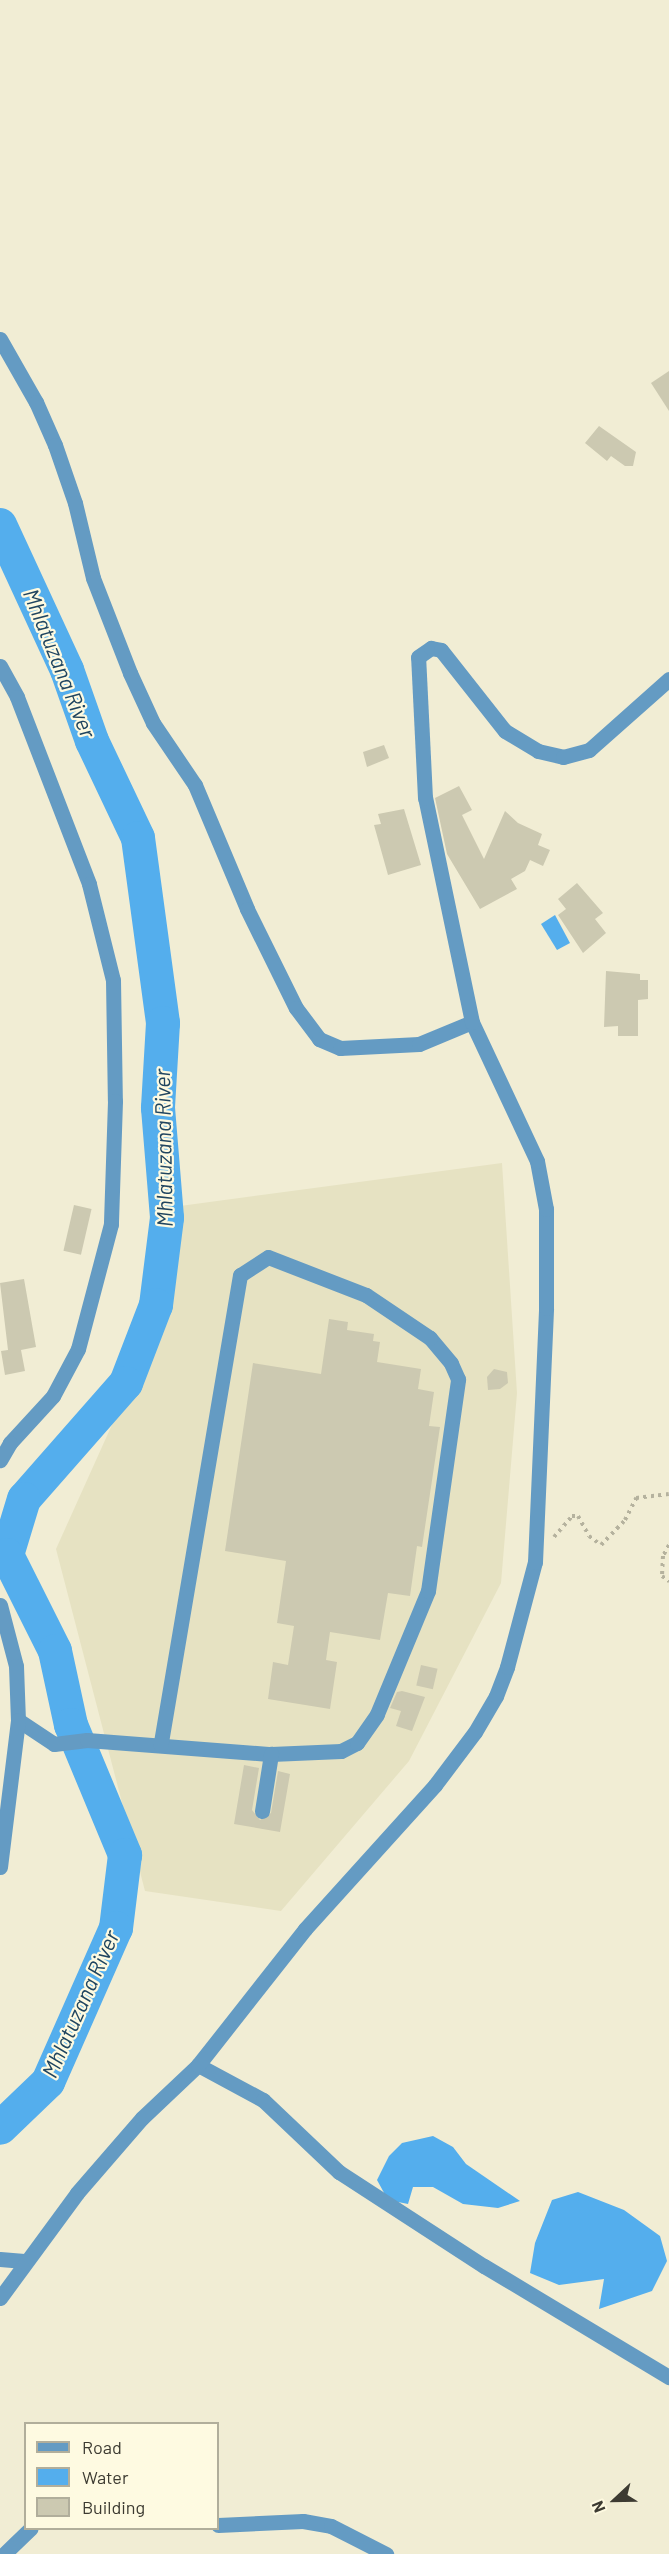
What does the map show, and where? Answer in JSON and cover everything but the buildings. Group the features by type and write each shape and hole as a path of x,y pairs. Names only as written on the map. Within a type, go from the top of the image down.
{"street":[{"path":"0,339 36,402 55,445 75,503 93,578 130,673 153,723 195,785 246,909 296,1008 319,1039 340,1048 419,1044 472,1022"},
{"path":"0,2298 24,2260 142,2118 198,2065 305,1929 435,1785 475,1732 496,1696 507,1667 535,1562 546,1308 546,1209 537,1161 472,1022 425,798 418,657 430,648 441,650 505,730 538,751 563,757 589,750 669,679"},
{"path":"0,666 18,697 89,884 112,980 115,1101 111,1224 78,1348 53,1396 10,1443 0,1460"},
{"path":"18,1720 54,1744 87,1740 271,1754 341,1751 369,1730 428,1592 458,1378 451,1363 430,1338 366,1295 268,1257 240,1275 161,1744"},
{"path":"0,1605 16,1666 18,1720 0,1867"},
{"path":"262,1811 271,1754"},
{"path":"198,2065 263,2100 339,2172 484,2266 669,2377"},
{"path":"0,2259 24,2260"},
{"path":"219,2526 303,2521 331,2526 387,2554"},
{"path":"4,2554 30,2530"}],"path":[{"path":"535,1562 572,1516 583,1519 589,1536 601,1545 625,1520 636,1498 669,1494"},
{"path":"669,1545 663,1556 662,1576 669,1581"}],"shaded area":[{"path":"502,1163 517,1393 501,1583 409,1761 281,1911 145,1891 56,1549 147,1347 180,1206"}],"water":[{"path":"555,915 570,943 557,950 541,924"},
{"path":"433,2136 453,2147 466,2164 520,2201 498,2208 463,2204 433,2187 413,2187 408,2204 388,2200 377,2180 389,2156 402,2143"},
{"path":"578,2192 624,2210 660,2236 667,2261 652,2291 599,2309 604,2279 559,2285 530,2273 535,2243 552,2200"}],"waterway":[{"name":"Mhlatuzana River","path":"0,525 67,670 92,741 138,838 163,1023 158,1108 167,1218 156,1305 126,1383 24,1499 7,1555 55,1651 71,1725 125,1855 116,1928 48,2082 0,2128"}]}
